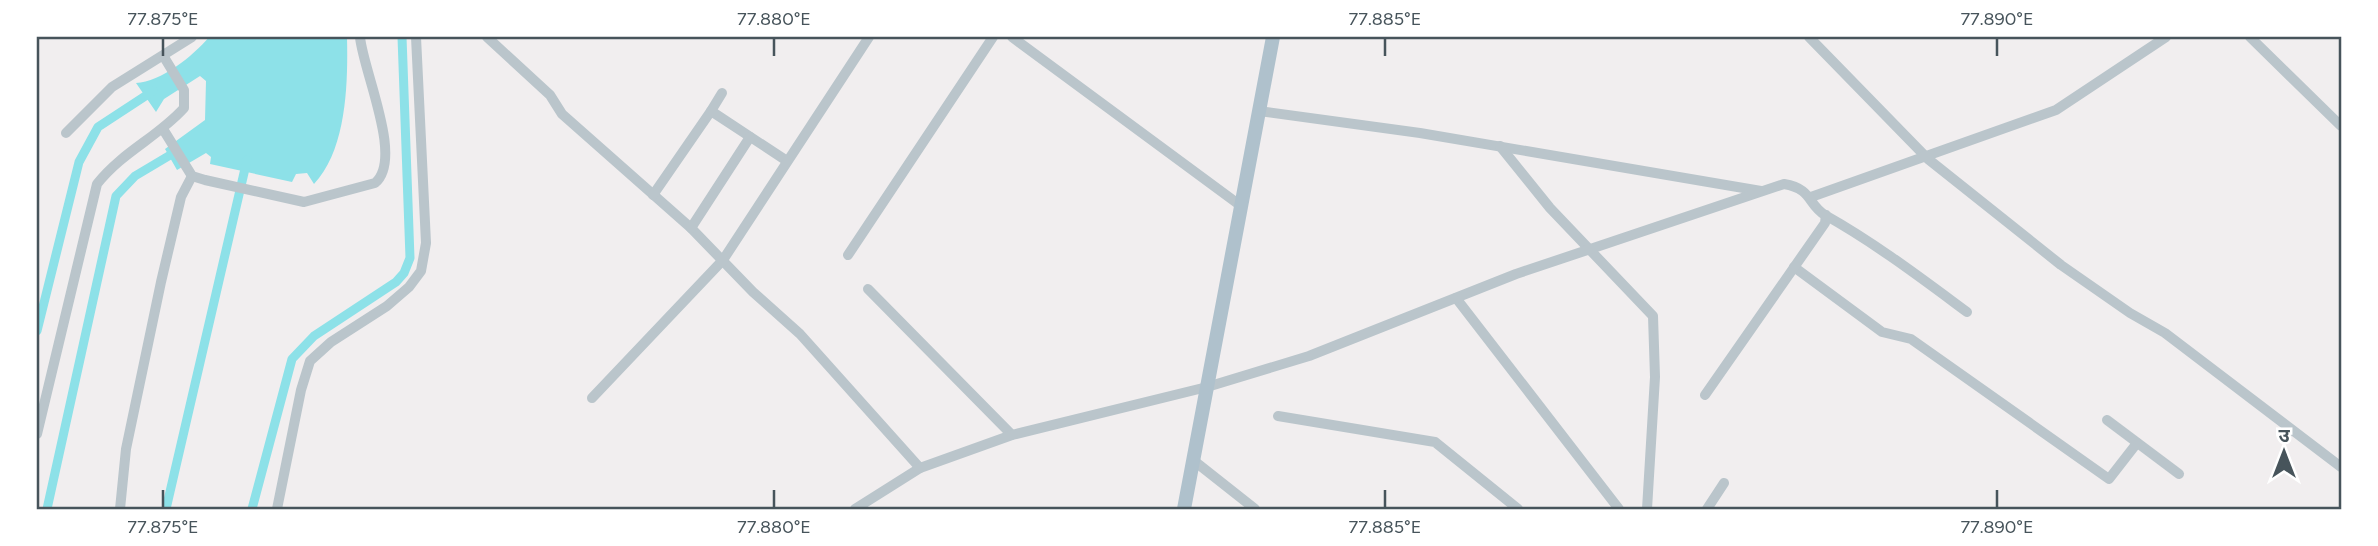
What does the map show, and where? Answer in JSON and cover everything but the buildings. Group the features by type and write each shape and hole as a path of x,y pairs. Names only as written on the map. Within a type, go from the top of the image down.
{"main road":[{"path":"1184,509 1273,37"}],"street":[{"path":"66,132 112,87 146,65 166,60 192,37"},
{"path":"163,129 188,171 205,180 303,202 316,201 375,183 383,176 386,163 384,133 360,37"},
{"path":"277,509 301,390 310,361 331,342 387,306 409,287 421,271 426,243 416,37"},
{"path":"487,37 550,94 562,114 691,228 752,292 800,334 920,468"},
{"path":"592,398 723,260 869,37"},
{"path":"848,255 993,37"},
{"path":"1012,37 1241,206"},
{"path":"1809,37 1925,157 2062,265 2130,313 2165,333 2341,467"},
{"path":"1811,197 2056,110 2166,37"},
{"path":"2250,37 2341,126"},
{"path":"37,434 97,184 113,164 142,141 163,129 184,108 184,90 166,60"},
{"path":"653,195 722,93"},
{"path":"711,111 787,161"},
{"path":"1259,111 1500,146 1764,191"},
{"path":"691,228 750,137"},
{"path":"1500,146 1550,208 1653,316 1655,366 1647,509"},
{"path":"120,509 126,449 161,282 188,171"},
{"path":"855,509 920,468 1012,435 1207,387 1309,356 1456,298 1784,184 1797,187 1811,197 1826,215 1858,232 1967,312"},
{"path":"1705,395 1825,223 1826,215"},
{"path":"1794,267 1882,332 1911,339 2109,479 2137,443"},
{"path":"869,289 1012,435"},
{"path":"1456,298 1619,509"},
{"path":"1278,416 1434,442 1518,509"},
{"path":"2107,420 2179,474"},
{"path":"1193,460 1255,509"},
{"path":"1707,509 1724,483"}],"water":[{"path":"209,37 347,37 346,94 339,134 325,169 314,184 307,173 296,174 292,182 210,164 211,157 206,153 177,170 165,149 205,120 206,81 200,76 164,99 156,112 136,83 156,78 176,67"}],"waterway":[{"path":"252,509 292,359 314,336 396,282 404,273 410,258 402,37"},
{"path":"37,331 79,162 98,127 153,91"},
{"path":"47,509 116,196 135,176 177,151"},
{"path":"166,509 247,160"}]}
